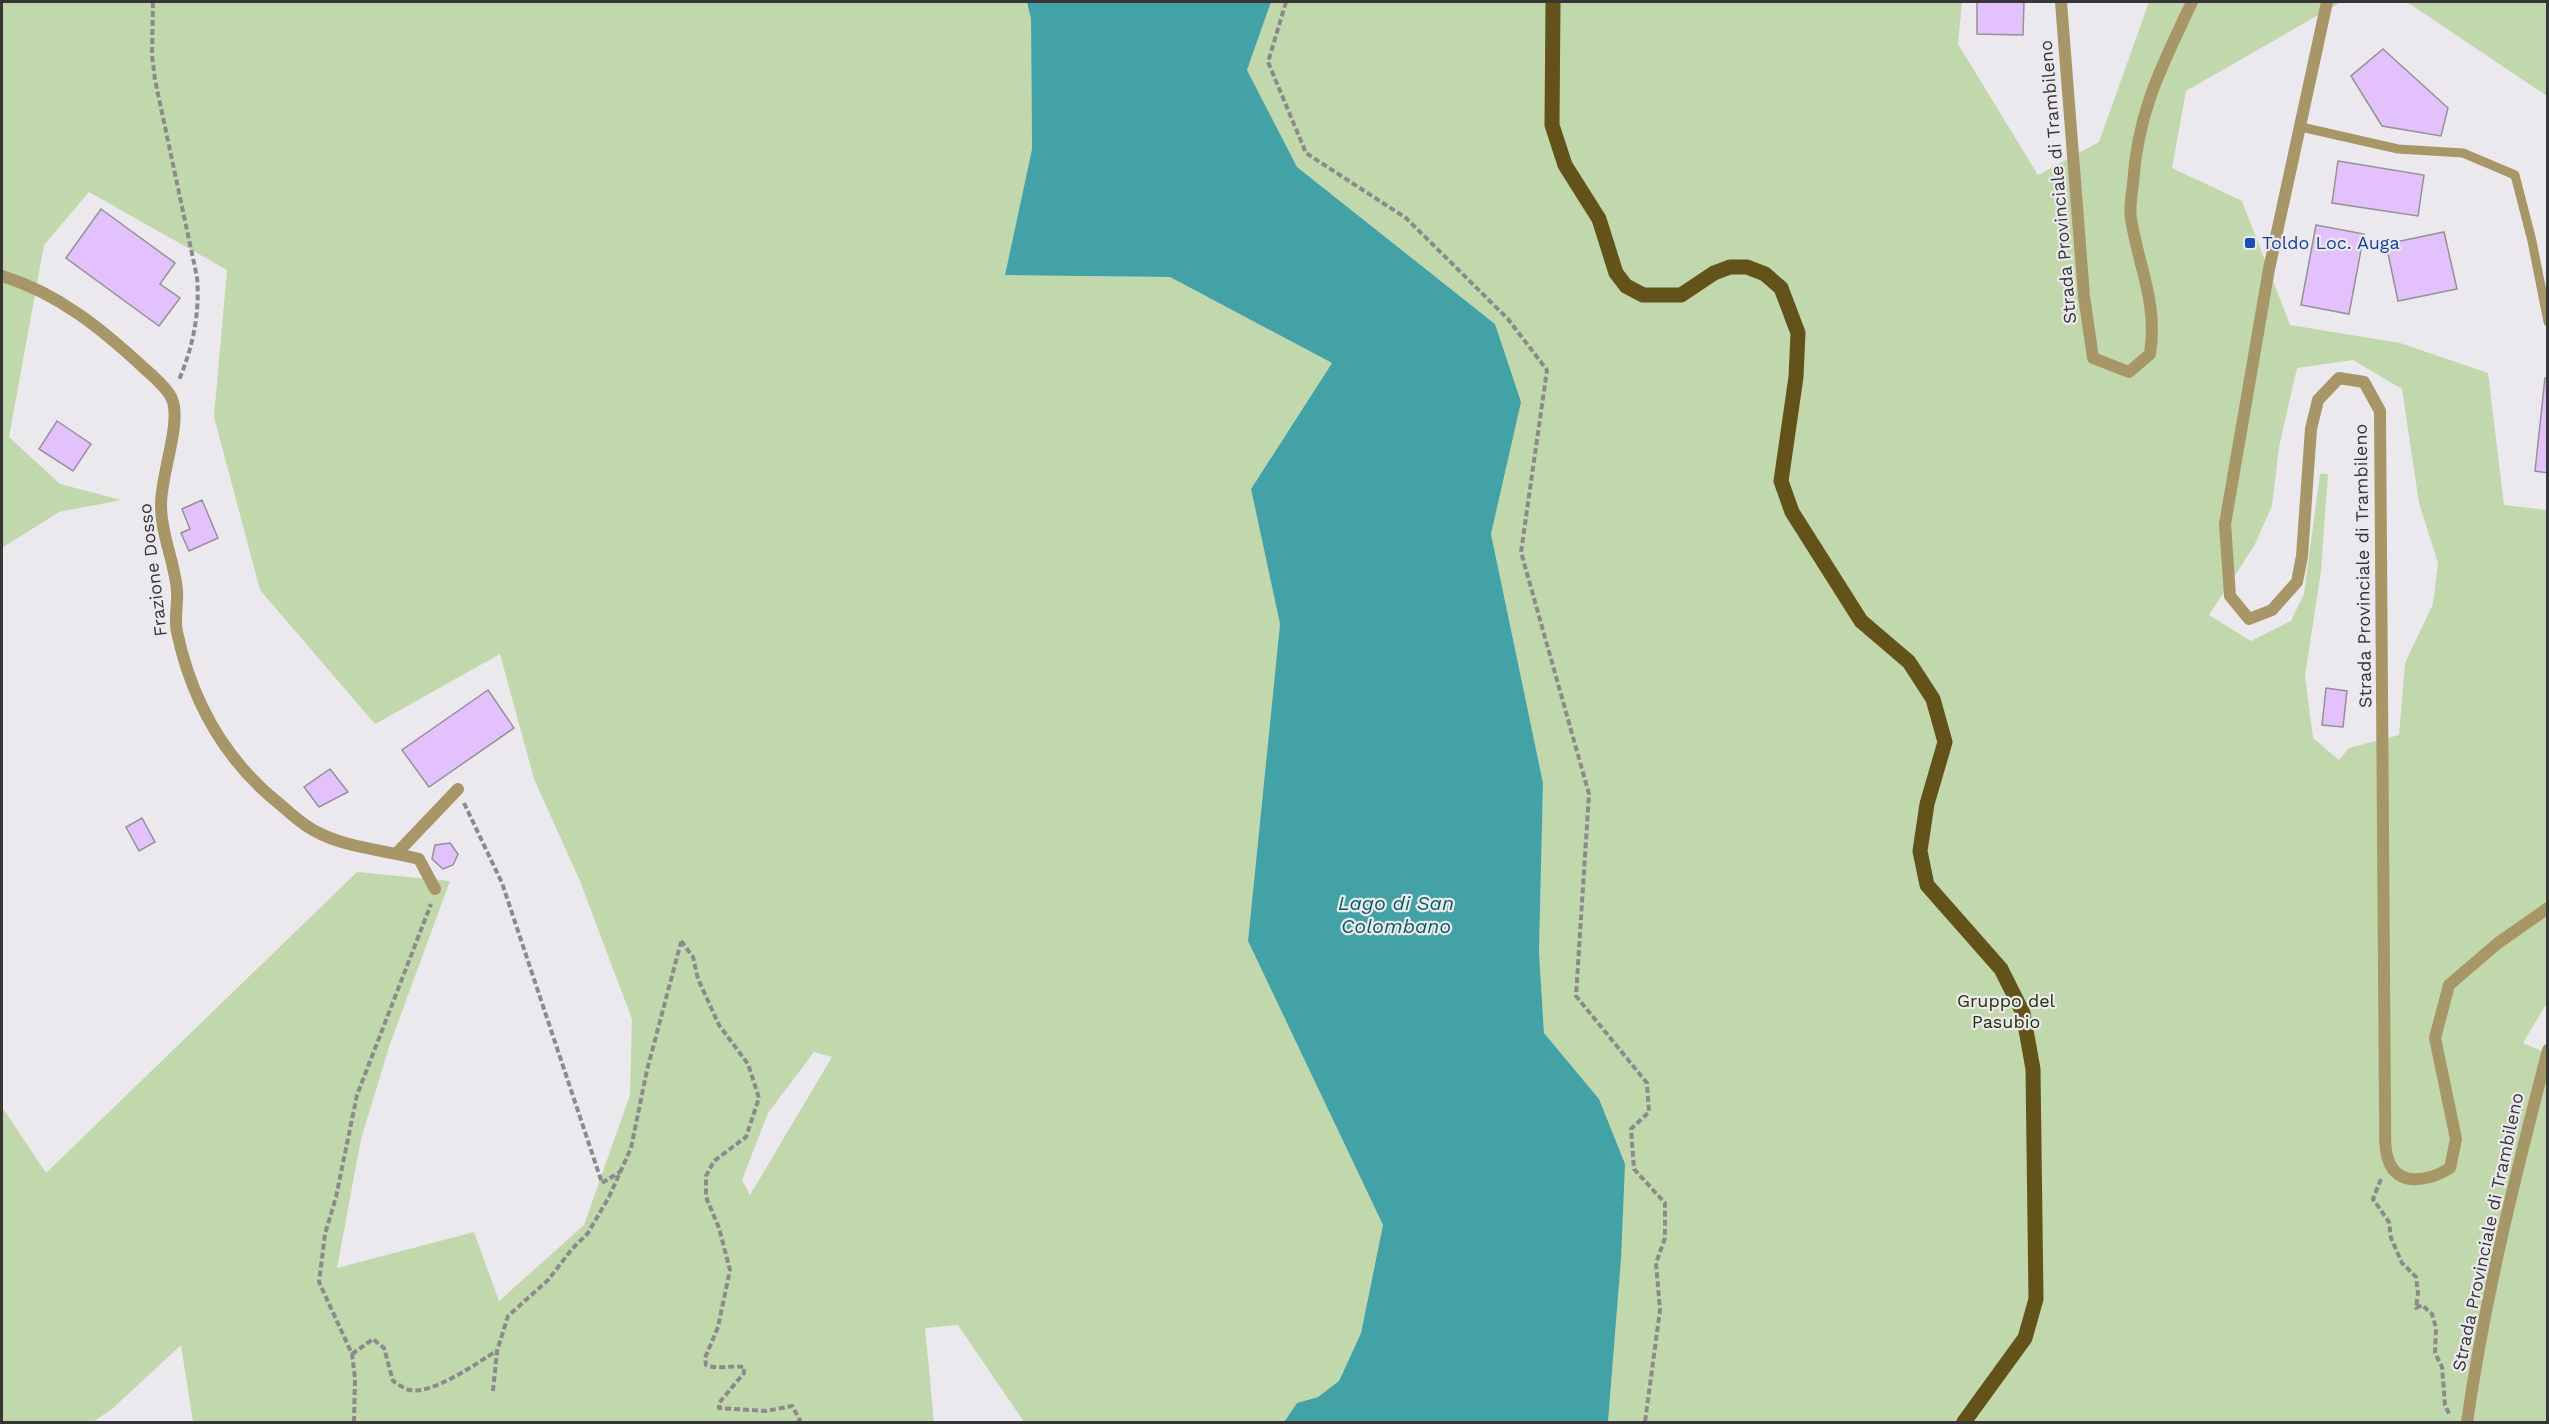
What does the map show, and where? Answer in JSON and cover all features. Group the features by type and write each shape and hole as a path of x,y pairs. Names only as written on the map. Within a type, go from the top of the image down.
{"main road":[{"path":"1552,2 1552,125 1565,165 1599,219 1616,273 1626,286 1643,295 1653,296 1682,295 1714,273 1730,267 1747,267 1765,274 1781,288 1798,333 1796,377 1781,481 1792,512 1861,621 1909,662 1933,699 1945,742 1927,804 1920,851 1927,885 2001,969 2023,1013 2033,1069 2036,1299 2025,1338 1964,1422"}],"street":[{"name":"Strada Provinciale di Trambileno","path":"2061,2 2084,296 2093,358 2129,372 2150,354 2154,328 2147,284 2130,217 2136,143 2151,88 2192,2"},
{"name":"Strada Provinciale di Trambileno","path":"2327,2 2269,269 2225,524 2230,596 2249,619 2272,610 2297,582 2302,556 2311,429 2318,400 2339,378 2364,382 2380,411 2388,1159"},
{"path":"2,276 31,285 94,325 151,375 172,399"},
{"name":"Frazione Dosso","path":"172,399 174,428 164,470 161,508 177,590 176,630 199,701 213,731 234,761 260,789 315,831 345,842 420,859 435,888"},
{"path":"397,853 458,789"},
{"path":"2388,1159 2397,1174 2416,1180 2434,1178 2450,1168 2456,1139 2435,1038 2449,985 2498,943 2547,908"},
{"name":"Strada Provinciale di Trambileno","path":"2468,1422 2484,1315 2511,1191 2547,1050"}],"lane":[{"path":"2301,127 2398,149 2463,153 2515,176 2532,241 2547,322"}],"path":[{"path":"153,2 152,55 155,80 197,277 199,306 190,354 172,399"},
{"path":"1286,2 1268,62 1306,153 1406,218 1508,319 1547,370 1521,552 1589,794 1576,996 1647,1083 1649,1112 1630,1129 1634,1169 1665,1203 1665,1238 1656,1263 1660,1310 1645,1422"},
{"path":"458,789 502,883 602,1183 620,1171"},
{"path":"354,1422 355,1378 352,1354 319,1282 325,1234 336,1197 357,1095 425,922 435,888"},
{"path":"493,1391 497,1351 508,1316 548,1281 572,1249 588,1233 631,1148 647,1070 681,941 693,957 698,979 719,1025 748,1064 759,1098 746,1137 714,1161 706,1176 706,1197 719,1228 730,1270 718,1327 705,1358 706,1365 714,1369 730,1365 744,1367 744,1373 719,1403 720,1408 766,1411 792,1406 800,1419 798,1422"},
{"path":"2388,1159 2373,1199 2389,1222 2391,1238 2402,1263 2416,1277 2418,1293 2416,1308 2422,1305 2432,1314 2436,1328 2435,1353 2442,1367 2445,1405 2450,1422"},
{"path":"352,1354 373,1339 384,1348 393,1381 410,1391 434,1386 452,1378 497,1351"}],"green space":[{"path":"2,2 1027,2 1031,19 1032,149 1005,275 1170,277 1332,363 1251,489 1280,624 1248,941 1383,1225 1361,1333 1339,1381 1318,1397 1297,1403 1284,1422 1024,1422 958,1325 925,1328 934,1422 193,1422 181,1345 112,1409 93,1422 2,1422 2,1107 46,1173 357,872 450,881 390,1044 361,1139 337,1268 474,1232 499,1301 584,1225 630,1095 632,1019 580,881 534,779 500,654 375,724 260,590 214,417 227,270 89,192 44,245 9,437 60,484 121,500 59,512 2,548","holes":["814,1052 832,1057 750,1195 742,1180 768,1113"]},
{"name":"Gruppo del Pasubio","path":"1271,2 1962,2 1958,44 2038,175 2099,142 2149,2 2341,2 2186,91 2172,168 2242,201 2290,325 2400,343 2488,373 2504,505 2547,510 2548,1001 2523,1043 2547,1053 2547,1422 1608,1422 1621,1259 1599,1099 1544,1033 1539,952 1543,783 1491,534 1520,402 1495,324 1297,167 1247,70","holes":["2353,360 2402,389 2419,503 2438,563 2433,604 2405,663 2399,735 2349,748 2339,760 2313,738 2305,676 2321,571 2328,474 2320,474 2304,594 2291,621 2251,641 2209,615 2254,546 2272,506 2279,447 2297,368"]},
{"path":"2407,2 2547,2 2547,96"}],"water":[{"name":"Lago di San Colombano","path":"1027,2 1271,2 1247,70 1297,167 1495,324 1521,402 1491,534 1543,783 1539,952 1544,1033 1599,1099 1625,1164 1621,1259 1608,1422 1284,1422 1297,1403 1318,1397 1339,1381 1361,1333 1383,1225 1248,941 1280,624 1251,489 1332,363 1170,277 1005,275 1032,149 1031,19"}],"building":[{"path":"1977,2 2024,2 2023,35 1977,34"},
{"path":"2383,49 2448,108 2441,136 2382,126 2351,76"},
{"path":"2338,161 2424,175 2418,216 2332,203"},
{"path":"101,209 175,263 160,284 180,298 159,326 66,258"},
{"path":"2316,225 2364,234 2349,314 2301,305"},
{"path":"2444,232 2457,289 2398,301 2386,244"},
{"path":"2545,378 2548,378 2548,473 2535,471"},
{"path":"57,421 91,444 73,471 39,449"},
{"path":"202,500 218,538 189,551 181,533 190,529 182,509"},
{"path":"2326,688 2347,691 2343,727 2322,725"},
{"path":"488,690 514,728 429,787 402,750"},
{"path":"330,769 348,792 319,807 304,787"},
{"path":"142,818 155,842 139,851 126,827"},
{"path":"450,843 458,854 453,865 443,869 432,859 435,845"}],"place":[{"name":"Toldo Loc. Auga","path":"2250,243"}]}
